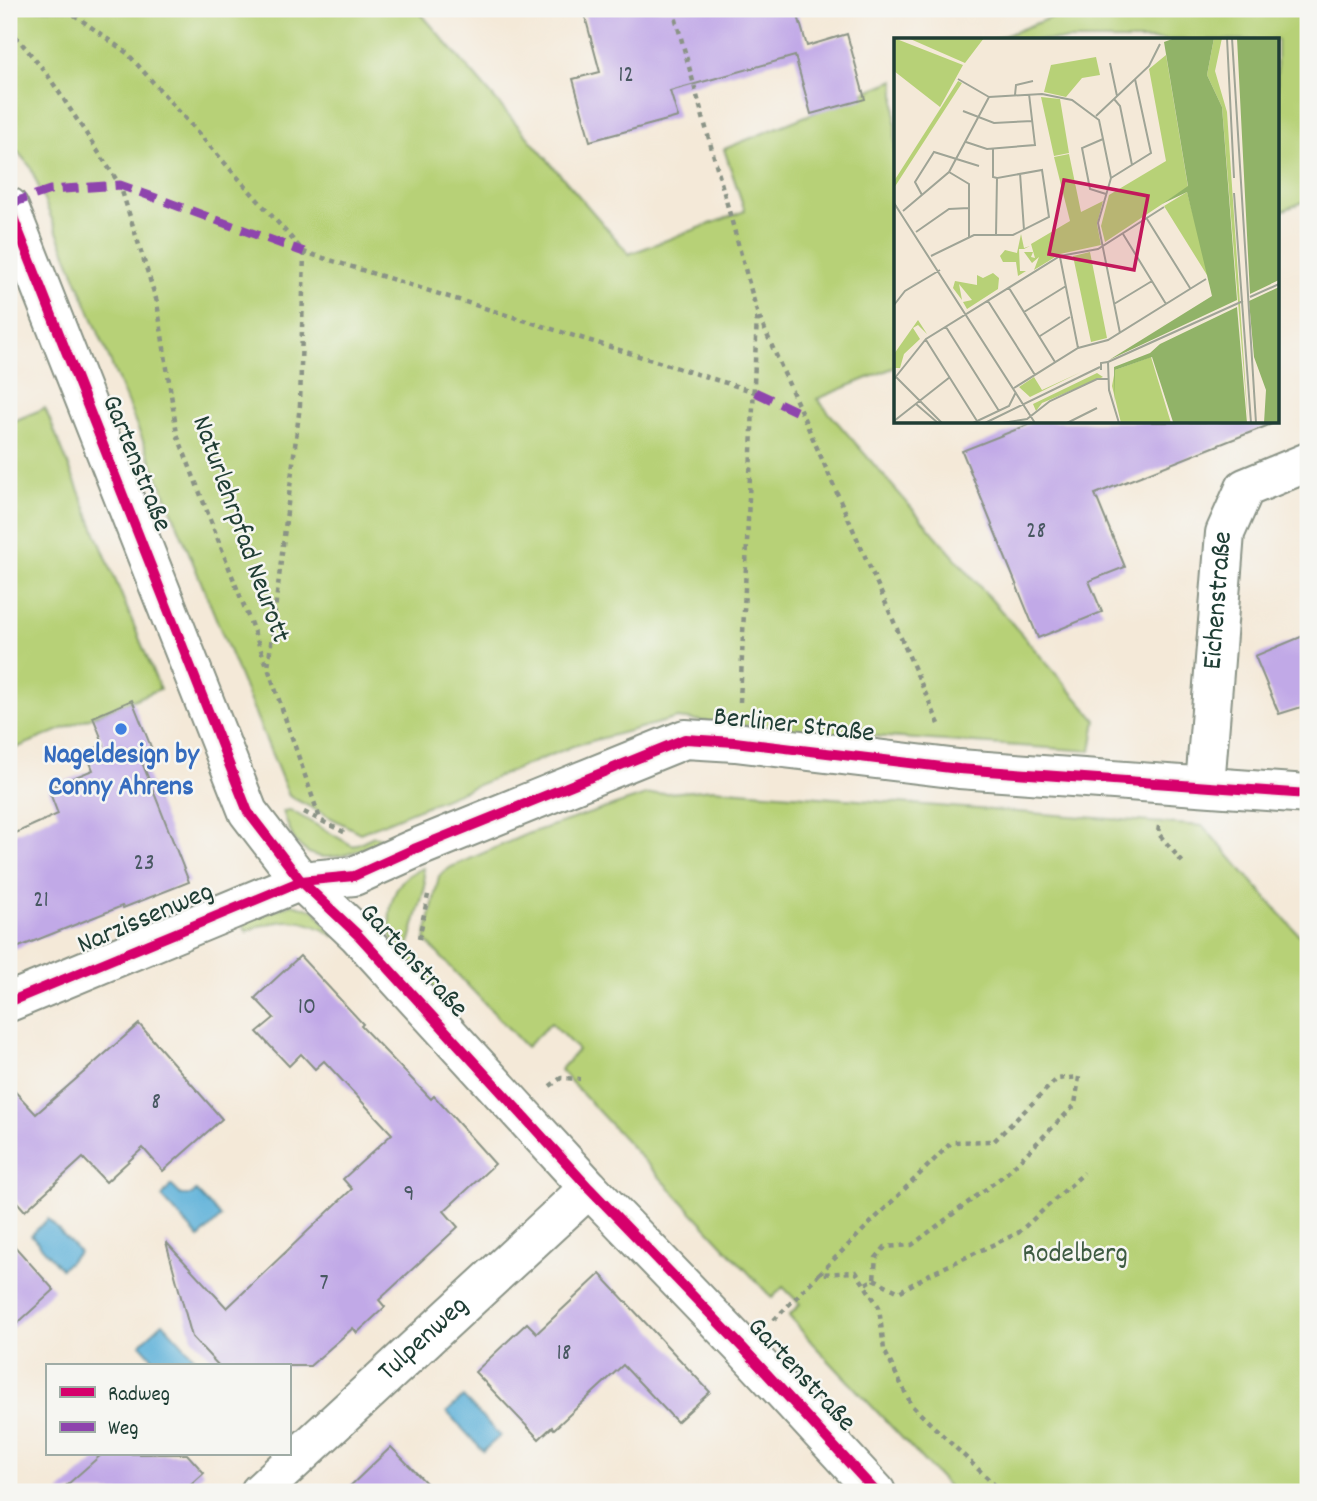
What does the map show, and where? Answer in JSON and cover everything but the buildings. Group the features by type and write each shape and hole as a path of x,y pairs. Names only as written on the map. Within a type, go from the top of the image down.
{"street":[{"name":"Gartenstraße","path":"9,207 248,812 301,881 358,935 589,1188 744,1349 876,1492"},
{"name":"Eichenstraße","path":"1205,786 1225,533 1245,488 1308,462"},
{"name":"Berliner Straße","path":"301,881 354,876 685,739 735,742 959,769 1308,794"},
{"name":"Narzissenweg","path":"9,1002 301,881"},
{"name":"Tulpenweg","path":"260,1492 589,1188"}],"path":[{"path":"66,9 127,53 304,252 755,392"},
{"path":"673,9 757,312 959,769"},
{"path":"735,742 740,713 757,312"},
{"path":"414,849 434,866 418,944"},
{"path":"744,1349 952,1142 994,1141 1057,1079 1079,1077 1075,1105 1007,1173 912,1245 885,1247 876,1258 874,1279"},
{"path":"874,1279 899,1292 928,1275 1018,1233 1084,1173"},
{"path":"819,1274 856,1272 879,1307 884,1350 912,1406 1002,1492"},
{"path":"864,1285 874,1279"}],"green space":[{"path":"9,9 417,9 629,254 745,211 724,149 894,80 894,367 817,399 1096,720 1091,751 784,730 677,718 573,746 360,833 289,796 30,166 9,142"},
{"path":"1072,9 1308,9 1308,200 1278,213 1278,38 999,38"},
{"path":"45,408 160,689 9,751 9,423"},
{"name":"Rodelberg","path":"713,789 1203,826 1308,945 1308,1492 953,1492 789,1316 800,1304 783,1287 772,1298 560,1070 578,1050 551,1023 526,1047 425,940 439,876 451,867 527,834 646,795"},
{"path":"290,810 353,846 374,836 384,839 348,854 324,857 312,854 302,848 292,834 283,811"},
{"path":"423,868 425,887 408,947 444,990 432,991 413,971 396,949 391,933 391,907 396,891 404,879"},
{"path":"292,904 314,910 335,937 313,925 292,921 270,923 246,931 243,922"}],"water":[{"path":"171,1185 181,1195 192,1195 196,1191 221,1217 199,1238 162,1197"},
{"path":"48,1219 79,1252 61,1269 31,1235"},
{"path":"163,1323 198,1361 195,1364 158,1364 140,1344"},
{"path":"463,1397 500,1436 483,1451 447,1412"}],"marked path":[{"path":"9,204 50,190 120,185 304,252"},
{"path":"755,392 802,414"}],"cycle path":[{"path":"9,207 248,812 301,881 358,935 589,1188 744,1349 876,1492"},
{"path":"9,1002 301,881 354,876 685,739 735,742 959,769 1308,794"}],"place":[{"name":"Nageldesign by Conny Ahrens","path":"121,729"}]}
